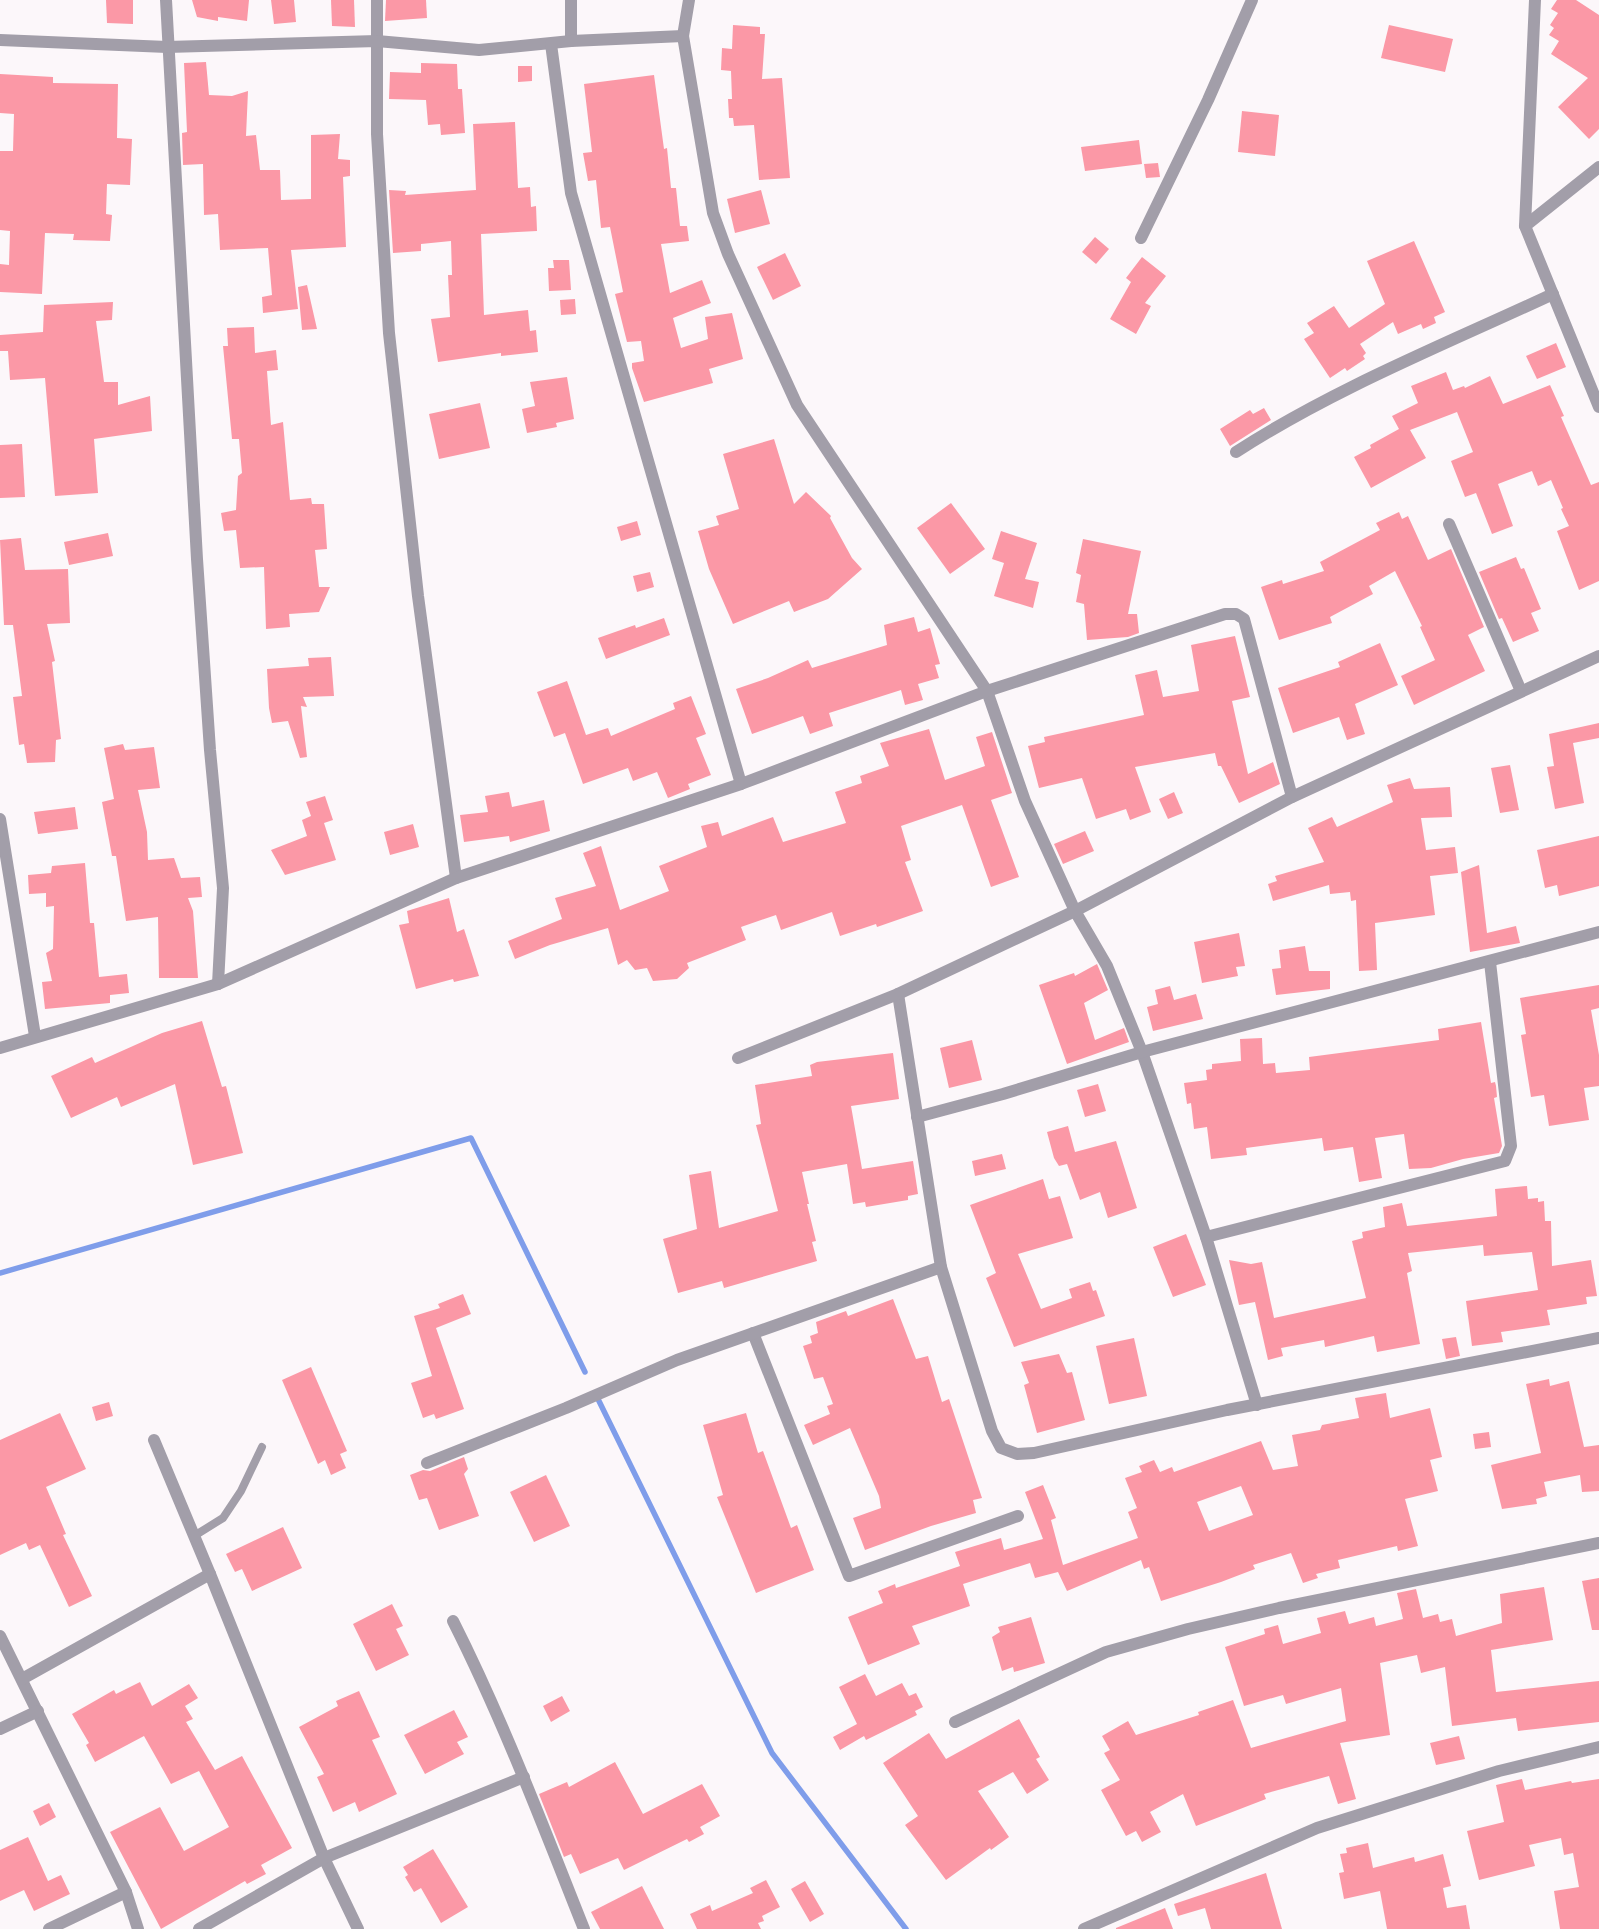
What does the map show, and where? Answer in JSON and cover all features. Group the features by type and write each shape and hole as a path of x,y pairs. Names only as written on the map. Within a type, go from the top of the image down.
{"street":[{"path":"166,0 166,47 198,578 210,750 223,888 218,984"},
{"path":"377,0 377,134 389,333 418,596 456,878"},
{"path":"571,0 571,41"},
{"path":"688,0 683,36 713,213 728,254 793,396 987,690 1025,801 1075,911 1107,966 1142,1052 1206,1237 1257,1404"},
{"path":"1141,238 1208,100 1252,0"},
{"path":"1535,0 1525,226 1598,402"},
{"path":"0,40 166,47 377,41 479,50 571,41 683,36"},
{"path":"551,44 571,193 741,784"},
{"path":"1525,226 1599,168"},
{"path":"1236,452 1276,426 1316,405 1552,294"},
{"path":"1449,524 1521,692"},
{"path":"0,1048 35,1036 218,984 456,878 741,784 987,690 1225,614 1236,614 1244,619 1292,797"},
{"path":"738,1058 898,994 1075,911 1292,797 1599,656"},
{"path":"0,819 35,1036"},
{"path":"916,1117 1003,1094 1142,1052 1599,932"},
{"path":"1206,1237 1505,1161 1510,1146 1490,962"},
{"path":"898,994 941,1267 992,1431 1001,1448 1017,1454 1034,1454 1257,1404 1599,1338"},
{"path":"427,1463 566,1408 677,1360 941,1267"},
{"path":"753,1333 849,1576 1018,1516"},
{"path":"154,1440 324,1858 358,1929"},
{"path":"955,1722 1106,1652 1179,1631 1279,1608 1599,1543"},
{"path":"22,1679 210,1574"},
{"path":"453,1621 472,1658 524,1777 584,1929"},
{"path":"0,1636 126,1892 138,1929"},
{"path":"0,1729 38,1711"},
{"path":"1084,1929 1316,1828 1499,1771 1599,1747"},
{"path":"199,1929 324,1858 524,1777"},
{"path":"49,1929 126,1892"}],"lane":[{"path":"194,1536 223,1518 241,1491 262,1447"}],"building":[{"path":"106,0 133,0 133,24 107,23"},
{"path":"192,0 249,0 247,21 218,17 218,21 197,17"},
{"path":"271,0 294,0 296,22 274,24"},
{"path":"331,0 354,0 355,27 332,26"},
{"path":"386,0 426,0 427,18 385,21"},
{"path":"1557,0 1576,0 1599,15 1599,129 1589,139 1558,107 1588,78 1551,54 1559,41 1549,35 1554,28 1550,25 1558,13 1551,9"},
{"path":"733,25 760,27 760,34 765,34 762,79 782,78 790,178 759,180 754,125 734,126 733,118 729,118 728,99 732,99 731,71 721,70 722,48 732,49"},
{"path":"1389,25 1453,39 1445,72 1381,58"},
{"path":"206,62 209,95 232,96 248,91 246,136 256,135 260,170 280,170 281,200 311,199 311,135 340,134 338,159 350,160 350,176 343,177 346,247 291,250 298,309 263,313 262,297 272,295 268,248 220,250 218,214 204,215 203,164 183,165 182,133 187,132 184,63"},
{"path":"421,63 457,64 458,89 462,89 465,133 441,135 440,124 428,125 426,100 389,99 390,72 421,73"},
{"path":"518,66 532,66 532,81 518,82"},
{"path":"0,74 53,77 53,83 118,84 117,138 132,139 130,185 107,184 106,214 112,215 110,241 73,240 74,234 45,233 42,294 0,292 0,264 9,265 10,231 0,230 0,151 13,151 14,114 0,113"},
{"path":"654,75 664,149 667,148 671,188 676,188 680,226 687,226 689,241 661,244 670,293 702,280 711,303 673,318 681,348 708,339 705,317 732,313 743,359 709,369 713,383 644,402 632,368 632,363 644,361 641,341 627,342 615,294 623,292 610,227 601,228 596,180 588,181 583,153 592,152 584,84"},
{"path":"1242,111 1279,115 1275,156 1238,152"},
{"path":"515,122 518,188 530,187 531,207 536,206 537,231 481,234 484,315 528,310 530,331 536,330 538,352 501,356 501,353 438,362 431,319 450,317 448,275 452,275 451,241 421,244 421,251 393,253 389,190 406,191 405,195 476,190 473,124"},
{"path":"1139,140 1142,164 1085,171 1081,147"},
{"path":"1158,163 1160,177 1146,178 1144,164"},
{"path":"761,190 770,224 735,233 727,199"},
{"path":"1095,237 1109,249 1096,264 1082,252"},
{"path":"1414,241 1445,312 1434,317 1436,323 1423,329 1421,324 1398,334 1393,322 1360,344 1366,353 1363,356 1365,359 1347,371 1345,368 1330,378 1304,339 1314,333 1307,323 1334,306 1349,328 1385,304 1367,261"},
{"path":"785,253 801,286 773,300 757,267"},
{"path":"1142,257 1166,276 1145,303 1151,306 1136,334 1110,319 1131,282 1126,278"},
{"path":"553,260 569,260 571,290 549,291 548,268 554,268"},
{"path":"307,285 317,329 302,330 298,287"},
{"path":"575,299 576,314 561,315 560,300"},
{"path":"113,302 112,320 96,321 104,382 118,382 118,405 150,396 152,431 94,439 98,493 55,496 45,378 10,380 8,351 0,351 0,335 43,332 44,305"},
{"path":"254,327 255,353 276,350 278,370 267,371 271,425 283,422 290,500 311,498 312,504 324,504 327,549 315,550 319,587 330,587 319,612 289,614 290,627 266,629 264,567 240,568 236,530 224,531 221,513 236,510 238,476 242,473 239,439 232,439 223,346 228,346 227,328"},
{"path":"1556,343 1566,367 1537,379 1526,356"},
{"path":"1446,372 1453,390 1464,386 1465,388 1490,376 1503,404 1550,385 1564,416 1561,417 1591,485 1599,482 1599,581 1579,590 1557,531 1569,526 1561,509 1563,508 1551,480 1538,486 1532,471 1498,484 1513,526 1492,534 1476,493 1465,497 1451,461 1473,452 1457,412 1410,430 1426,458 1371,488 1354,457 1371,448 1370,445 1399,429 1392,416 1418,403 1411,386"},
{"path":"567,377 574,419 556,423 557,427 527,433 522,409 535,406 530,382"},
{"path":"480,403 490,448 439,459 429,414"},
{"path":"1264,408 1271,420 1230,446 1220,429 1250,410 1253,414"},
{"path":"774,439 794,504 806,492 831,516 830,518 852,558 862,569 828,599 794,612 789,601 733,624 709,569 698,531 719,525 716,516 739,509 723,454"},
{"path":"22,444 25,497 0,498 0,445"},
{"path":"951,503 985,549 950,574 917,528"},
{"path":"1399,512 1402,519 1408,516 1428,560 1451,549 1484,627 1468,635 1485,671 1414,705 1401,676 1435,660 1420,627 1422,626 1395,571 1369,586 1373,594 1330,617 1332,623 1279,640 1261,587 1282,580 1283,584 1324,571 1320,562 1380,530 1376,523"},
{"path":"637,521 641,535 621,541 617,527"},
{"path":"1001,531 1037,543 1025,579 1039,582 1033,608 994,596 1004,563 992,559"},
{"path":"108,533 113,556 69,565 64,542"},
{"path":"21,538 25,570 68,569 70,623 47,624 55,661 52,662 61,739 56,740 55,762 27,763 24,744 19,745 13,697 22,696 13,625 4,625 0,540"},
{"path":"1083,539 1141,551 1128,614 1137,614 1139,633 1128,637 1087,640 1084,604 1076,602 1081,575 1076,573"},
{"path":"1516,557 1521,569 1524,568 1541,609 1531,613 1539,631 1513,642 1502,618 1499,619 1479,572"},
{"path":"650,572 654,587 637,592 633,576"},
{"path":"914,617 918,632 930,628 940,664 935,665 939,678 918,684 923,700 905,705 901,690 829,713 833,726 810,734 803,716 752,734 736,689 768,678 808,660 812,668 887,645 884,625"},
{"path":"664,618 670,635 606,659 598,638 635,625 636,628"},
{"path":"1235,636 1250,697 1232,701 1248,774 1273,762 1280,784 1239,803 1221,766 1218,766 1215,753 1135,767 1151,812 1130,820 1126,809 1096,819 1082,778 1039,788 1028,746 1045,742 1044,737 1144,715 1135,675 1157,670 1163,697 1199,691 1191,645"},
{"path":"1380,643 1398,685 1355,704 1365,734 1347,740 1339,717 1293,733 1278,688 1340,667 1338,662"},
{"path":"331,657 334,696 303,697 307,707 301,706 307,757 300,758 288,721 272,723 269,708 267,669 309,666 308,658"},
{"path":"567,681 586,735 608,728 611,736 675,709 673,703 691,696 706,734 696,738 711,775 688,784 690,789 668,798 657,772 633,781 628,768 583,784 565,733 554,737 537,692"},
{"path":"1599,723 1599,738 1573,743 1584,803 1555,809 1547,767 1554,766 1549,734"},
{"path":"929,729 945,780 985,766 976,737 992,732 1012,793 991,800 1019,877 991,887 962,805 901,826 911,860 905,862 923,911 877,927 876,924 840,936 832,912 781,930 776,915 741,927 746,940 687,963 689,968 677,979 653,981 647,968 635,970 627,960 618,965 608,928 550,945 515,959 508,941 562,919 555,898 596,886 583,853 601,846 620,910 669,891 659,866 707,847 701,826 718,822 722,836 773,817 783,842 846,823 835,792 862,783 860,776 889,766 880,743"},
{"path":"123,744 125,750 154,747 160,788 138,790 147,832 148,860 174,858 181,878 200,877 202,897 188,898 193,911 198,978 159,978 158,917 126,921 116,856 112,856 102,802 114,799 104,748"},
{"path":"1510,765 1519,810 1500,813 1491,768"},
{"path":"1410,778 1414,789 1450,787 1452,817 1421,818 1426,850 1455,847 1458,873 1430,876 1435,915 1375,923 1377,970 1359,971 1356,900 1351,901 1350,892 1330,894 1329,885 1273,901 1268,884 1277,881 1275,876 1324,862 1308,828 1332,817 1337,827 1393,802 1387,785"},
{"path":"509,792 512,807 544,800 550,831 510,842 509,836 464,842 460,815 488,812 485,796"},
{"path":"1174,792 1183,813 1168,819 1159,799"},
{"path":"325,796 333,820 324,823 336,860 285,875 271,850 307,836 302,820 311,816 306,802"},
{"path":"75,807 78,829 38,834 34,812"},
{"path":"413,824 419,847 390,855 384,832"},
{"path":"1085,831 1094,851 1063,864 1054,844"},
{"path":"1599,836 1599,886 1559,896 1557,885 1545,888 1537,850"},
{"path":"85,863 90,923 94,923 99,977 127,974 129,993 110,995 110,1003 45,1009 42,982 52,981 46,953 53,949 54,906 46,907 46,893 29,894 28,875 51,873 52,866"},
{"path":"1479,865 1487,933 1516,926 1520,943 1470,952 1461,872"},
{"path":"449,898 457,932 464,929 479,976 454,982 453,979 416,989 399,925 409,923 407,911"},
{"path":"1239,933 1245,966 1236,967 1238,976 1202,983 1194,942"},
{"path":"1305,946 1309,971 1330,971 1330,989 1276,995 1272,969 1281,968 1279,950"},
{"path":"1097,964 1108,990 1084,1003 1095,1040 1124,1028 1129,1042 1067,1064 1039,985 1074,973 1075,976"},
{"path":"1599,985 1599,1008 1591,1010 1599,1055 1599,1086 1584,1088 1589,1120 1549,1126 1544,1095 1531,1097 1521,1035 1526,1034 1520,998"},
{"path":"1170,986 1174,1000 1196,994 1203,1019 1153,1031 1147,1007 1158,1004 1155,990"},
{"path":"202,1021 222,1087 226,1086 243,1153 193,1165 175,1084 121,1107 117,1097 71,1118 51,1076 92,1057 95,1063 162,1033"},
{"path":"1481,1022 1491,1083 1495,1082 1496,1086 1497,1097 1494,1098 1502,1146 1499,1153 1463,1159 1431,1168 1409,1169 1404,1134 1375,1138 1382,1178 1359,1182 1353,1147 1324,1151 1322,1138 1246,1148 1247,1155 1211,1159 1207,1127 1194,1129 1191,1103 1187,1104 1184,1083 1207,1080 1206,1070 1212,1069 1212,1064 1241,1061 1240,1039 1262,1038 1263,1064 1275,1063 1276,1073 1310,1070 1309,1057 1439,1040 1438,1029"},
{"path":"972,1040 982,1080 949,1088 940,1048"},
{"path":"893,1053 899,1099 851,1106 862,1169 913,1161 918,1194 908,1196 908,1200 866,1207 865,1202 853,1204 847,1164 802,1172 816,1241 812,1242 817,1261 724,1288 722,1281 678,1293 663,1239 697,1229 689,1175 711,1171 719,1228 778,1211 756,1125 761,1124 755,1085 812,1076 810,1065 817,1062"},
{"path":"1098,1084 1106,1111 1085,1117 1077,1090"},
{"path":"1068,1126 1075,1152 1116,1141 1137,1208 1108,1218 1100,1192 1080,1200 1067,1164 1059,1166 1054,1158 1047,1132"},
{"path":"1002,1154 1006,1169 975,1176 972,1161"},
{"path":"1043,1179 1049,1199 1060,1196 1073,1238 1018,1254 1041,1309 1072,1298 1069,1289 1090,1282 1093,1291 1096,1290 1105,1316 1014,1347 986,1278 996,1273 970,1205"},
{"path":"1527,1186 1528,1199 1538,1198 1538,1202 1544,1201 1545,1221 1551,1221 1552,1266 1591,1260 1597,1296 1586,1297 1587,1304 1547,1310 1550,1325 1501,1332 1503,1342 1472,1346 1466,1301 1538,1290 1532,1252 1484,1256 1483,1245 1408,1253 1412,1271 1407,1273 1420,1344 1377,1352 1374,1336 1325,1347 1324,1340 1281,1348 1283,1356 1268,1360 1255,1302 1239,1305 1229,1260 1251,1264 1262,1262 1274,1318 1366,1298 1352,1241 1363,1238 1362,1232 1385,1227 1383,1207 1402,1203 1407,1226 1497,1216 1495,1189"},
{"path":"1186,1234 1206,1285 1173,1297 1153,1247"},
{"path":"463,1294 471,1314 436,1328 464,1409 436,1419 434,1414 423,1418 411,1383 432,1376 414,1316 440,1308 438,1304"},
{"path":"893,1299 916,1359 928,1356 942,1402 949,1399 982,1498 973,1500 976,1513 931,1526 865,1550 853,1518 881,1508 879,1496 850,1428 813,1445 804,1425 830,1414 827,1406 833,1404 823,1377 814,1379 803,1346 812,1343 810,1336 818,1333 816,1322 846,1311 848,1316"},
{"path":"1456,1337 1460,1356 1446,1359 1442,1339"},
{"path":"1134,1338 1147,1396 1109,1404 1096,1346"},
{"path":"1059,1354 1067,1373 1072,1372 1085,1420 1037,1433 1024,1385 1029,1383 1021,1362"},
{"path":"311,1367 347,1451 340,1454 346,1468 331,1475 325,1460 318,1464 282,1380"},
{"path":"1549,1379 1550,1386 1569,1381 1584,1447 1599,1445 1599,1491 1582,1492 1580,1475 1544,1482 1547,1496 1536,1499 1537,1504 1502,1509 1491,1465 1541,1453 1526,1384"},
{"path":"1386,1393 1390,1418 1430,1408 1442,1457 1430,1460 1438,1491 1405,1499 1418,1546 1398,1551 1397,1546 1338,1560 1340,1568 1316,1574 1318,1578 1303,1583 1291,1553 1253,1565 1255,1569 1221,1582 1161,1601 1149,1567 1144,1569 1141,1560 1067,1591 1058,1572 1035,1578 1030,1563 963,1584 970,1606 912,1626 920,1644 868,1665 848,1617 883,1603 878,1591 895,1584 896,1588 960,1566 955,1552 1001,1538 1004,1550 1043,1539 1025,1492 1043,1485 1056,1518 1051,1520 1063,1565 1138,1538 1128,1512 1137,1508 1125,1478 1142,1472 1139,1466 1154,1460 1160,1472 1172,1467 1174,1472 1261,1441 1273,1470 1298,1466 1292,1435 1320,1430 1322,1425 1359,1418 1355,1398","holes":["1241,1486 1253,1515 1209,1531 1197,1502"]},
{"path":"109,1402 113,1416 96,1421 92,1407"},
{"path":"60,1413 86,1469 46,1487 66,1534 63,1535 92,1596 69,1607 40,1545 29,1550 26,1543 0,1555 0,1440"},
{"path":"746,1413 758,1453 763,1451 791,1528 797,1525 814,1570 756,1593 717,1497 723,1495 703,1425"},
{"path":"1489,1432 1491,1447 1475,1449 1473,1434"},
{"path":"464,1457 468,1469 464,1474 479,1516 439,1530 427,1498 419,1500 410,1475 423,1470 430,1471"},
{"path":"546,1475 570,1526 534,1542 510,1492"},
{"path":"283,1527 302,1568 252,1591 242,1569 235,1572 226,1554"},
{"path":"1599,1578 1599,1630 1592,1630 1582,1581"},
{"path":"1544,1587 1553,1640 1491,1650 1496,1692 1599,1681 1599,1722 1518,1731 1516,1718 1452,1726 1445,1667 1421,1673 1417,1655 1380,1663 1390,1735 1340,1743 1356,1799 1338,1804 1329,1776 1264,1794 1266,1799 1196,1826 1183,1794 1150,1812 1161,1832 1142,1842 1136,1831 1126,1836 1101,1790 1120,1780 1104,1753 1110,1750 1102,1736 1128,1721 1136,1735 1199,1715 1198,1712 1233,1700 1251,1748 1346,1721 1341,1688 1286,1704 1283,1695 1244,1706 1225,1647 1265,1634 1264,1629 1278,1625 1283,1644 1321,1633 1317,1618 1345,1611 1349,1624 1374,1617 1376,1626 1403,1619 1397,1593 1416,1589 1423,1618 1438,1614 1440,1622 1452,1619 1456,1636 1502,1623 1500,1594"},
{"path":"392,1604 403,1626 396,1629 409,1655 376,1671 353,1624"},
{"path":"1031,1617 1045,1663 1014,1672 1013,1667 1002,1671 992,1637 1000,1632 998,1627"},
{"path":"865,1674 876,1696 902,1683 909,1696 916,1693 923,1707 915,1711 917,1715 866,1740 864,1736 840,1750 833,1737 857,1724 839,1687"},
{"path":"140,1682 152,1706 189,1684 198,1698 185,1706 193,1719 186,1722 215,1770 242,1756 292,1848 261,1865 266,1874 247,1884 245,1881 161,1929 110,1832 160,1807 184,1851 229,1827 199,1771 171,1784 144,1736 95,1762 86,1745 89,1743 72,1714 114,1690 116,1694"},
{"path":"359,1691 380,1737 372,1740 397,1794 359,1812 355,1802 333,1812 317,1777 324,1774 299,1727 338,1706 336,1701"},
{"path":"562,1696 570,1711 551,1722 543,1706"},
{"path":"454,1710 468,1737 457,1742 464,1754 425,1774 404,1735"},
{"path":"1019,1719 1040,1757 1036,1759 1049,1780 1027,1794 1013,1772 978,1791 1009,1837 991,1850 990,1848 946,1880 905,1825 918,1816 883,1763 929,1733 946,1759"},
{"path":"1459,1736 1465,1759 1436,1765 1430,1743"},
{"path":"615,1762 643,1814 702,1784 720,1816 700,1827 704,1834 689,1842 687,1839 624,1870 618,1858 580,1874 571,1854 564,1857 539,1794 567,1782 569,1787"},
{"path":"1522,1779 1525,1790 1571,1781 1572,1783 1599,1779 1599,1929 1560,1929 1554,1891 1579,1887 1573,1853 1564,1855 1561,1838 1529,1845 1535,1866 1479,1880 1467,1831 1504,1822 1496,1785"},
{"path":"49,1803 56,1817 40,1826 33,1811"},
{"path":"28,1837 48,1881 61,1875 70,1894 34,1911 24,1890 0,1901 0,1850"},
{"path":"1368,1843 1373,1868 1414,1857 1415,1862 1443,1854 1451,1886 1443,1888 1447,1908 1466,1905 1470,1929 1387,1929 1380,1891 1344,1899 1339,1873 1344,1872 1340,1854 1347,1853 1346,1848"},
{"path":"433,1849 468,1907 441,1923 421,1888 414,1892 405,1877 408,1875 403,1867"},
{"path":"1266,1873 1282,1929 1211,1929 1205,1908 1178,1916 1174,1904"},
{"path":"766,1880 780,1907 762,1916 764,1921 758,1923 761,1929 697,1929 690,1914 710,1905 712,1911 753,1893 750,1888"},
{"path":"805,1881 824,1914 810,1922 791,1889"},
{"path":"642,1886 664,1929 600,1929 591,1912"},
{"path":"1165,1908 1173,1929 1116,1929 1116,1928"}],"waterway":[{"path":"0,1273 471,1138 585,1372"},
{"path":"597,1397 772,1753 906,1929"}]}
